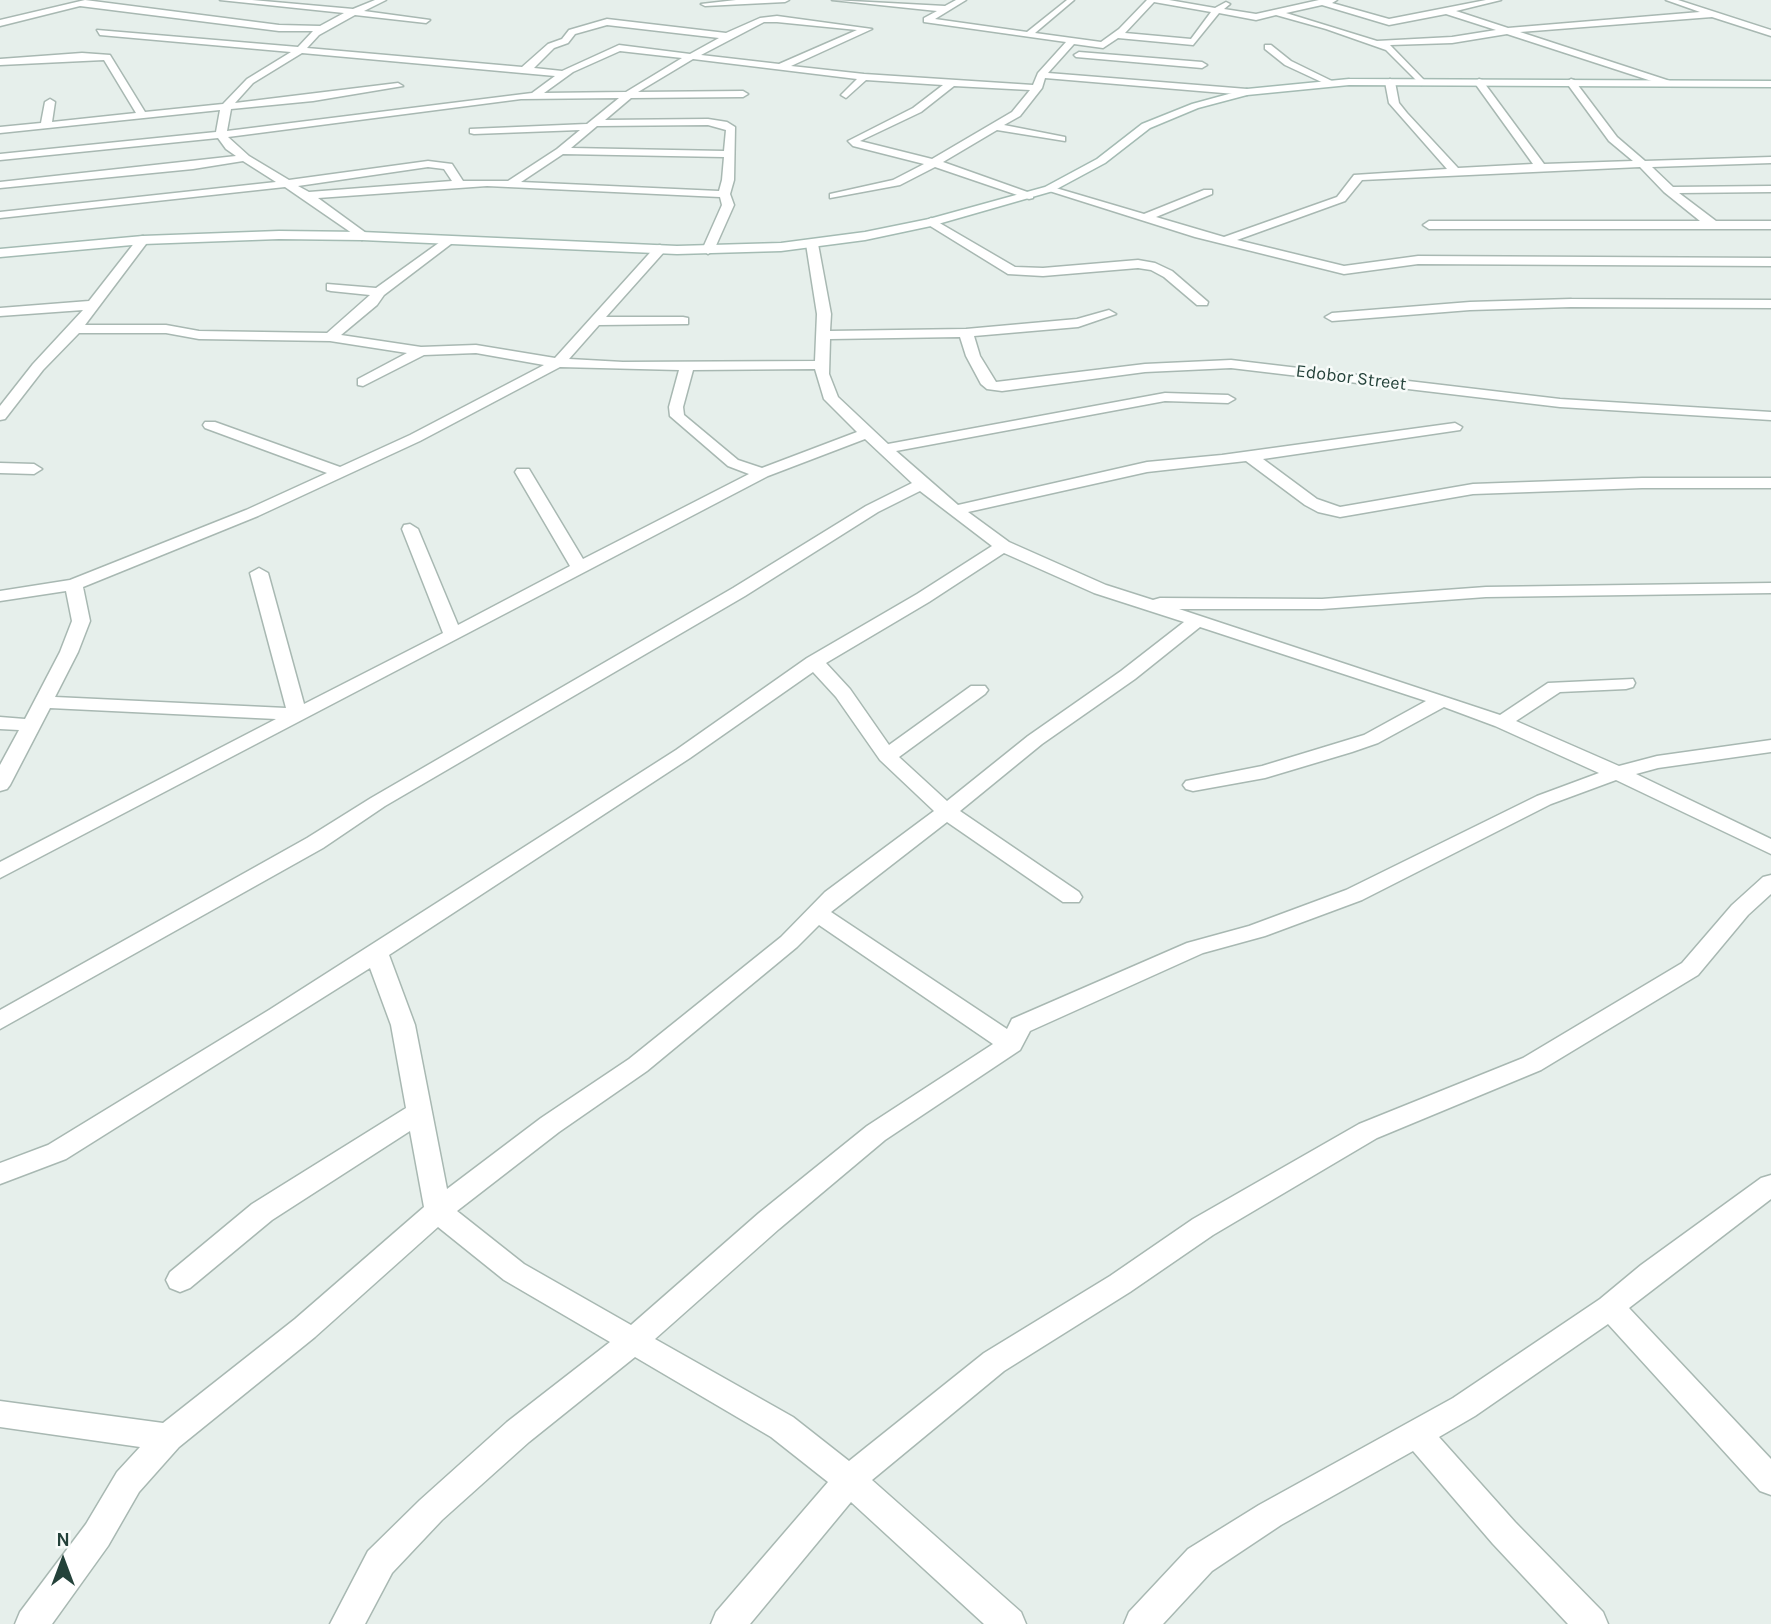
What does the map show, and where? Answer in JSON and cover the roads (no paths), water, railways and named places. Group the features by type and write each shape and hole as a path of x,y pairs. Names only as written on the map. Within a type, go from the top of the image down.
{"street":[{"path":"0,23 97,0"},
{"path":"224,0 425,20"},
{"path":"362,236 307,196 245,158 230,147 221,134 226,107 250,81 300,50 321,30 382,0"},
{"path":"705,4 785,0"},
{"path":"836,0 945,9"},
{"path":"904,0 959,2"},
{"path":"959,2 927,20 1102,45 1117,35 1153,0 1218,9 1256,18 1333,0"},
{"path":"1117,35 1193,42 1218,9 1229,0"},
{"path":"1385,21 1446,12 1497,0"},
{"path":"1670,0 1771,33"},
{"path":"1027,36 1046,18 1071,1"},
{"path":"1321,2 1407,29"},
{"path":"82,4 279,28 321,30"},
{"path":"1446,12 1667,83"},
{"path":"1275,13 1315,22 1378,43 1394,51 1400,63 1421,82"},
{"path":"1378,43 1440,40 1506,31 1712,14"},
{"path":"512,183 561,152 660,73 726,36 772,19 869,29 778,68"},
{"path":"565,41 572,32 607,22 726,36"},
{"path":"1746,25 1771,23"},
{"path":"100,32 564,74"},
{"path":"1418,32 1440,40"},
{"path":"523,70 529,68 551,46 565,41 577,42"},
{"path":"834,196 896,183 998,127 1016,114 1037,88 1041,75 1072,41"},
{"path":"601,44 689,58 864,77 1037,88"},
{"path":"1268,47 1305,73 1331,83"},
{"path":"534,95 564,74 619,48"},
{"path":"1059,53 1202,65"},
{"path":"0,62 82,56 107,57 142,115"},
{"path":"1041,75 1247,92"},
{"path":"846,94 864,77"},
{"path":"953,82 917,110 853,141 857,145 934,163 1030,196"},
{"path":"0,253 226,235 362,236 447,242 708,250 812,244 931,222 1030,196 1049,189 1101,161 1130,136 1159,120 1203,103 1247,92 1331,83 1390,82 1771,85"},
{"path":"1390,82 1394,103 1455,171"},
{"path":"1479,82 1541,167"},
{"path":"1571,82 1613,139 1691,211 1713,225"},
{"path":"0,130 398,86"},
{"path":"0,157 221,134 534,95 743,94"},
{"path":"46,125 50,102"},
{"path":"474,131 594,125 723,124 731,130 728,180 724,194 728,205 708,250"},
{"path":"998,127 1060,139"},
{"path":"561,152 729,154"},
{"path":"0,185 193,166 245,158"},
{"path":"1224,241 1283,218 1341,200 1358,177 1541,167 1771,160"},
{"path":"0,215 286,184 428,164 448,166 459,183"},
{"path":"307,196 459,183 512,183 676,194 724,194"},
{"path":"1049,189 1224,241 1344,270 1418,260 1771,262"},
{"path":"1668,190 1771,189"},
{"path":"1143,218 1208,192"},
{"path":"931,222 1012,271 1043,272 1138,264 1154,267 1168,274 1202,302"},
{"path":"1429,225 1771,225"},
{"path":"0,416 38,367 75,329 143,240"},
{"path":"330,337 372,302 379,292 447,242"},
{"path":"812,244 824,314 822,374 831,399 922,484 1003,545 1100,589 1443,700 1502,722 1617,773 1771,847"},
{"path":"0,596 74,585 252,513 415,438 558,363 660,249"},
{"path":"331,287 379,292"},
{"path":"1332,317 1470,306 1558,303 1771,304"},
{"path":"0,312 93,305"},
{"path":"822,335 966,333 1078,323 1109,314"},
{"path":"597,321 682,321"},
{"path":"75,329 166,329 199,335 330,337 421,351 476,349 558,363 824,365"},
{"name":"Edobor Street","path":"966,333 986,381 992,386 1002,387 1145,368 1231,364 1560,403 1771,416"},
{"path":"363,382 421,351"},
{"path":"687,366 676,407 677,416 733,463 762,474"},
{"path":"885,449 1165,397 1228,399"},
{"path":"210,425 340,472"},
{"path":"956,510 1147,467 1455,426"},
{"path":"0,871 762,474 867,433"},
{"path":"1248,455 1311,502 1324,509 1340,512 1473,489 1642,482 1771,483"},
{"path":"0,468 34,469"},
{"path":"523,472 580,568"},
{"path":"0,1021 304,850 378,802 739,592 872,509 922,484"},
{"path":"410,529 453,636"},
{"path":"0,1174 57,1152 376,953 683,754 814,662 923,598 1003,545"},
{"path":"259,573 297,714"},
{"path":"0,785 32,725 81,621 74,585"},
{"path":"1143,603 1193,602 1245,606 1322,604 1486,592 1771,588"},
{"path":"32,1624 97,1535 128,1482 168,1437 305,1328 438,1211 550,1125 638,1065 719,1000 833,898 947,812 1034,740 1128,675 1196,621"},
{"path":"814,662 843,693 887,755 947,812 1071,897"},
{"path":"1502,722 1555,687 1626,683"},
{"path":"887,755 978,690"},
{"path":"1193,785 1265,772 1345,748 1371,739 1393,724 1443,700"},
{"path":"43,702 297,714"},
{"path":"0,723 32,725"},
{"path":"347,1624 380,1562 431,1510 518,1432 632,1342 769,1221 876,1133 1011,1044 1021,1025 1195,948 1257,931 1354,895 1544,800 1617,773 1657,762 1771,746"},
{"path":"728,1624 849,1480 994,1362 1120,1284 1203,1227 1368,1131 1532,1064 1690,969 1740,910 1771,883"},
{"path":"818,914 1011,1044"},
{"path":"376,953 403,1025 438,1211 514,1272 782,1427 849,1480 1009,1624"},
{"path":"180,1280 262,1212 418,1113"},
{"path":"1141,1624 1200,1560 1270,1515 1464,1407 1610,1307 1651,1273 1771,1185"},
{"path":"1610,1307 1771,1481"},
{"path":"0,1414 168,1437"},
{"path":"1417,1434 1591,1624"}]}
